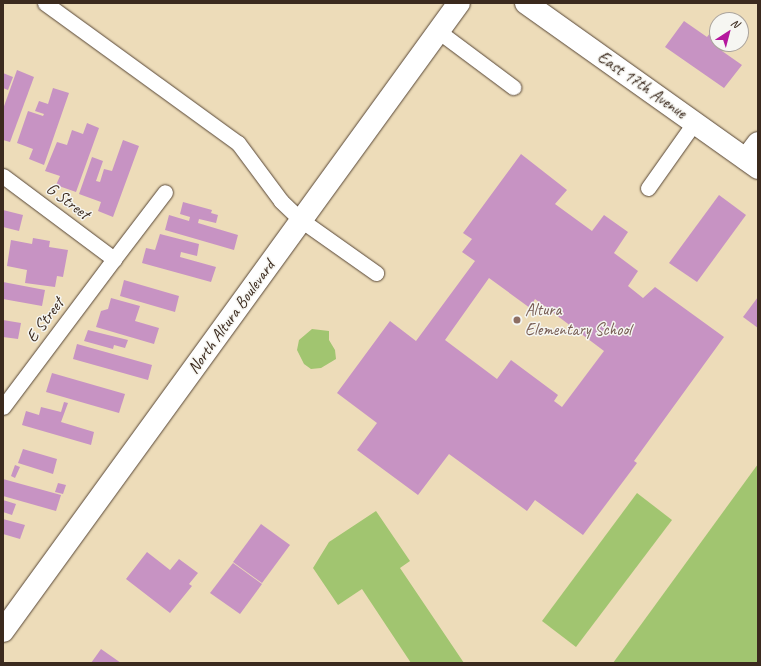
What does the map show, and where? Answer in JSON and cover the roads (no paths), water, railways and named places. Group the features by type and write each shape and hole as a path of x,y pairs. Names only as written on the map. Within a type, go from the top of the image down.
{"street":[{"name":"North Altura Boulevard","path":"3,631 459,3"},
{"name":"East 17th Avenue","path":"526,3 694,123 754,157"}],"lane":[{"path":"45,3 238,143 256,164 271,191 301,220 376,273"},
{"path":"438,31 513,87"},
{"path":"648,188 694,123"},
{"name":"G Street","path":"3,176 112,258"},
{"name":"E Street","path":"3,408 112,258 165,192"}],"place":[{"name":"Altura Elementary School","path":"517,320"}]}
